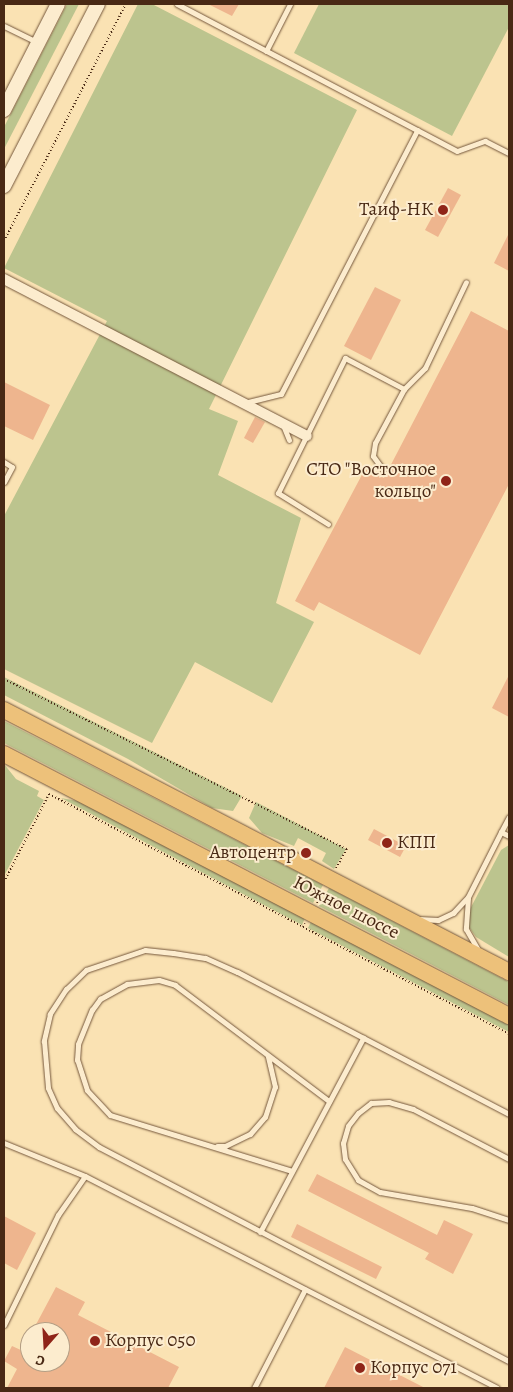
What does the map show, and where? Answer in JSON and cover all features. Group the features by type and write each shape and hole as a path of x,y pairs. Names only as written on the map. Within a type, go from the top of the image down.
{"main road":[{"path":"4,110 58,4"},
{"path":"4,186 98,4"},
{"name":"Южное шоссе","path":"4,710 503,969"},
{"name":"Южное шоссе","path":"4,754 307,920 509,1016"}],"street":[{"path":"4,279 307,436"}],"lane":[{"path":"176,4 457,151 485,141 509,153"},
{"path":"266,51 290,4"},
{"path":"4,26 38,43"},
{"path":"244,403 281,394 417,130"},
{"path":"383,470 373,456 375,443 404,389 425,368 466,282"},
{"path":"328,524 278,494 344,358 404,389"},
{"path":"281,423 289,440"},
{"path":"4,462 12,467 4,482"},
{"path":"400,915 438,920 453,914 468,897 509,817"},
{"path":"502,832 509,836"},
{"path":"468,897 465,915 470,941 503,969"},
{"path":"509,1114 205,958 145,950 86,970 66,989 50,1014 44,1040 48,1088 57,1108 75,1129 140,1170 509,1361"},
{"path":"292,1171 110,1115 96,1103 80,1075 77,1060 78,1044 92,1010 100,999 127,984 159,980 190,994 329,1101"},
{"path":"260,1232 363,1038"},
{"path":"209,1146 225,1146 238,1141 259,1127 266,1117 275,1086 274,1070 268,1054"},
{"path":"509,1159 413,1109 389,1102 371,1103 358,1113 348,1126 343,1143 345,1159 358,1180 380,1192 472,1208 509,1220"},
{"path":"4,1143 85,1176 497,1388"},
{"path":"4,1325 58,1215 85,1176"},
{"path":"254,1388 305,1289"}],"path":[{"path":"4,241 126,4"},
{"path":"4,679 347,849 307,920"},
{"path":"4,882 49,794 307,920 509,1034"}],"green space":[{"path":"67,4 79,4 4,149 4,127"},
{"path":"138,4 152,4 357,110 209,409 238,421 218,475 301,518 276,603 314,622 272,703 195,662 152,743 4,669 4,516 107,321 4,268"},
{"path":"319,4 509,4 509,27 452,136 294,53"},
{"path":"4,677 242,796 233,811 212,808 128,759 4,695"},
{"path":"4,721 323,885 313,903 4,743"},
{"path":"4,764 16,779 39,791 37,796 44,800 4,876"},
{"path":"61,798 78,801 305,918 302,925"},
{"path":"256,802 346,849 334,869 322,861 326,853 298,838 294,846 262,833 249,818"},
{"path":"509,845 509,957 476,937 468,926 469,911 501,850"},
{"path":"329,888 509,982 509,1005 319,906"},
{"path":"311,922 509,1024 509,1032 308,928"}],"building":[{"path":"208,4 239,4 232,16"},
{"path":"448,188 461,195 438,237 425,230"},
{"path":"509,233 509,271 494,263"},
{"path":"375,287 401,300 371,360 344,346"},
{"name":"СТО \"Восточное кольцо\"","path":"471,311 509,331 509,484 420,655 319,602 314,611 295,601 365,469 384,478"},
{"path":"4,382 50,405 33,440 4,426"},
{"path":"255,417 265,422 253,443 244,438"},
{"path":"509,675 509,717 492,708"},
{"name":"КПП","path":"374,829 406,846 400,857 368,840"},
{"path":"317,1174 437,1235 444,1220 473,1234 453,1274 425,1259 429,1253 308,1191"},
{"path":"4,1216 36,1233 17,1270 4,1263"},
{"path":"297,1224 382,1267 376,1279 291,1237"},
{"name":"Корпус 050","path":"56,1287 85,1302 78,1315 179,1367 168,1388 7,1388 17,1369 4,1361 12,1346 20,1350 20,1372 70,1372 70,1322 37,1322"},
{"name":"Корпус 071","path":"345,1347 425,1388 324,1388"}],"place":[{"name":"Таиф-НК","path":"443,210"},
{"name":"СТО \"Восточное кольцо\"","path":"446,481"},
{"name":"КПП","path":"387,843"},
{"name":"Автоцентр","path":"306,853"},
{"name":"Корпус 050","path":"95,1341"},
{"name":"Корпус 071","path":"360,1368"}]}
